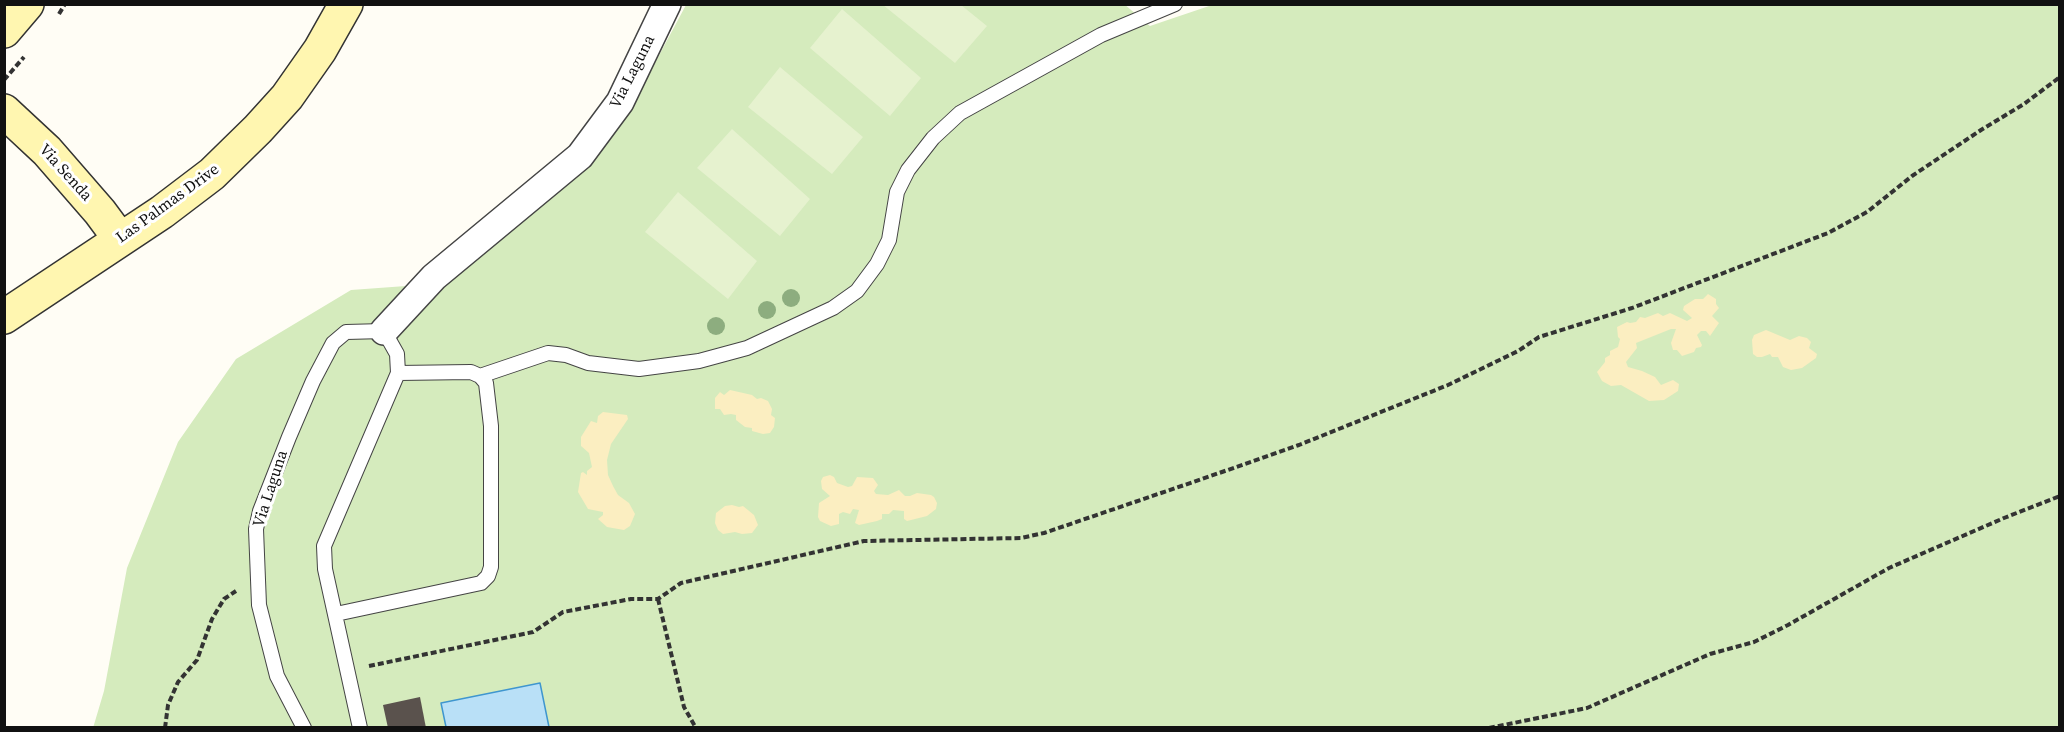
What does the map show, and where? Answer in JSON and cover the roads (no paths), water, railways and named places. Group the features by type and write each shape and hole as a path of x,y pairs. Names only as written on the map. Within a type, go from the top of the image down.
{"street":[{"path":"4,31 27,4"},
{"name":"Las Palmas Drive","path":"4,317 162,212 212,174 287,97 321,50 346,4"},
{"name":"Via Laguna","path":"384,330 434,277 580,156 620,102 667,4"},
{"name":"Via Senda","path":"4,111 47,152 100,212 120,239"}],"lane":[{"path":"480,376 548,353 566,355 588,363 639,369 699,361 747,348 833,308 857,291 877,264 889,240 897,192 908,170 933,138 960,112 1101,35 1175,4"},
{"path":"360,728 325,570 324,546 398,373 397,354 384,330"},
{"name":"Via Laguna","path":"304,728 277,676 259,605 256,529 260,511 289,437 313,381 333,343 346,332 384,330"},
{"path":"336,614 481,583 488,576 491,567 491,426 486,383 480,376 471,372 398,373"}],"water":[{"path":"540,683 549,727 446,727 441,703"}]}
